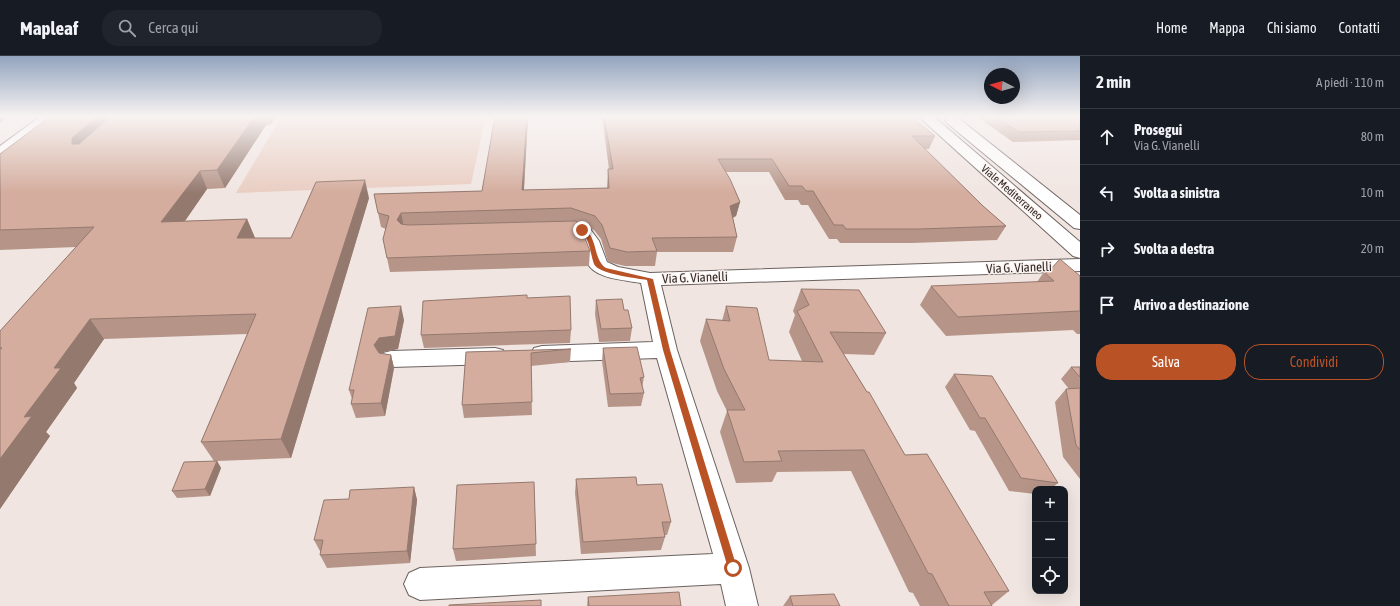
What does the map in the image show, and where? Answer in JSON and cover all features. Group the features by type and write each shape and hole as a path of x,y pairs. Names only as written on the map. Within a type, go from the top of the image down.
{"street":[{"path":"0,153 15,142"},
{"name":"Viale Mediterraneo","path":"954,142 1080,252"},
{"name":"Viale Mediterraneo","path":"978,142 1080,224"},
{"path":"538,229 582,230 589,236 598,265 604,270 650,279"},
{"name":"Via G. Vianelli","path":"742,606 733,568 666,350 650,279 1080,265"},
{"path":"391,359 666,350"},
{"path":"420,584 733,568"}],"shaded area":[{"path":"267,142 480,142 471,184 236,193"}],"building":[{"path":"17,142 72,142 72,144 79,144 82,142 237,142 217,170 200,171 161,222 247,219 237,238 291,238 316,182 365,180 281,439 201,442 256,314 90,319 54,368 61,368 24,417 32,416 0,459 0,349 2,348 0,348 0,331 94,227 0,230 0,154"},
{"path":"491,142 525,142 522,190 609,188 608,169 613,169 608,142 918,142 983,206 1006,226 919,229 846,229 843,225 834,225 813,191 806,191 802,186 789,186 772,159 718,159 730,179 740,202 730,206 737,237 652,238 657,251 627,252 610,248 602,225 595,216 571,208 401,213 397,220 401,224 408,225 576,221 581,228 590,251 387,258 383,239 389,216 378,213 374,194 482,191"},
{"path":"1060,259 1080,276 1080,311 958,317 931,286 1054,281 1044,272 1048,272"},
{"path":"801,289 859,290 886,333 830,332 867,392 869,392 905,455 927,454 1009,591 984,592 992,606 949,606 932,574 928,573 864,450 778,451 782,461 744,462 727,410 745,410 724,369 706,319 730,321 726,306 757,308 769,360 823,362 797,311 809,305"},
{"path":"527,295 527,298 570,296 571,330 421,335 423,301"},
{"path":"622,299 624,310 628,310 632,328 601,329 596,300"},
{"path":"401,306 395,336 379,338 374,345 379,353 391,355 381,403 351,404 354,390 349,390 368,308"},
{"path":"637,347 644,377 640,378 644,393 610,394 603,348"},
{"path":"571,349 531,353 532,402 462,405 466,352"},
{"path":"1071,367 1080,367 1080,377"},
{"path":"954,374 992,376 1058,483 1021,478 985,418 980,418"},
{"path":"1080,388 1080,450 1076,445 1066,389"},
{"path":"217,461 205,489 172,491 184,462"},
{"path":"636,477 637,485 662,484 671,522 662,522 665,537 583,542 576,479"},
{"path":"534,482 536,544 453,549 457,485"},
{"path":"414,487 407,551 320,555 323,540 314,540 324,500 349,499 350,490"},
{"path":"679,592 681,606 589,606 588,597"},
{"path":"834,594 840,606 793,606 790,596"},
{"path":"541,600 541,606 449,606 449,605"}],"route":[{"path":"582,230 589,236 598,265 604,270 650,279 666,350 733,568"}]}
